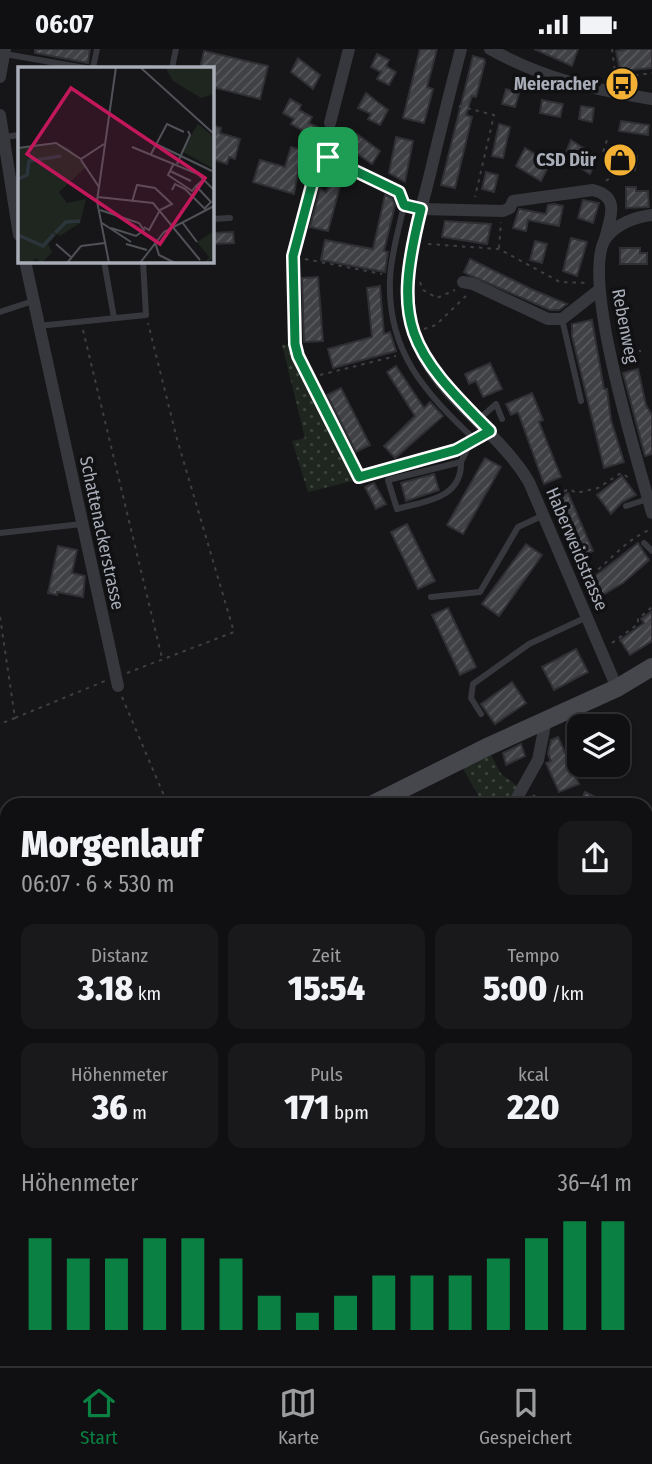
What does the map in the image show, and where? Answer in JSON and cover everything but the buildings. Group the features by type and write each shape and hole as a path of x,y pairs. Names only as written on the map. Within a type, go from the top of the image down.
{"main road":[{"path":"385,798 617,688 652,667"}],"street":[{"path":"330,123 349,49"},
{"name":"Haberweidstrasse","path":"461,49 407,269 407,299 413,332 432,371 490,431 519,466 544,515 617,688"},
{"path":"489,49 547,77 619,94 650,98"},
{"path":"0,77 3,56"},
{"path":"0,115 18,229"},
{"path":"490,431 456,450 359,477 309,380 295,344 293,256 320,154 399,192 404,205 421,209 472,208 503,212 510,208 513,201 593,190"},
{"name":"Rebenweg","path":"593,190 605,193 610,200 605,239 599,258 599,287 611,352 641,479 652,513"},
{"path":"605,239 629,220 652,215"},
{"name":"Schattenackerstrasse","path":"25,263 117,682"},
{"path":"468,283 536,314 562,319 599,287"},
{"path":"518,798 541,752 546,720"}],"lane":[{"path":"93,67 97,49"},
{"path":"172,67 177,49"},
{"path":"3,56 73,67"},
{"path":"3,137 18,135"},
{"path":"404,205 390,276 390,304 404,354 415,377 472,441 461,463 456,485 445,496 397,509 388,480 461,463"},
{"path":"214,219 230,218"},
{"path":"104,263 114,319"},
{"path":"38,325 146,315 143,263"},
{"path":"0,312 33,301"},
{"path":"562,319 581,401"},
{"path":"478,419 496,404 502,419"},
{"path":"626,506 648,499"},
{"path":"431,597 480,592 518,527 544,515"},
{"path":"0,533 82,524"},
{"path":"644,543 652,551"},
{"path":"481,714 471,698 473,684 520,649 587,617"}],"path":[{"path":"612,49 619,94"},
{"path":"616,79 652,73"},
{"path":"447,103 494,115 472,208"},
{"path":"593,190 617,173 612,166 614,157 603,152 608,138"},
{"path":"499,249 503,212"},
{"path":"428,244 499,249 560,282 599,287"},
{"path":"293,256 390,276"},
{"path":"422,273 420,282 423,290 437,298 468,283"},
{"path":"413,332 436,325 466,297 468,283"},
{"path":"0,724 117,682 163,659 234,632 177,439 146,315"},
{"path":"81,322 163,659"},
{"path":"611,352 641,351"},
{"path":"309,380 323,373 404,354"},
{"path":"537,501 570,489 576,493 598,488 621,473 635,481 641,479"},
{"path":"575,587 608,564 634,538 652,529"},
{"path":"607,647 638,624 638,619 652,607"},
{"path":"0,617 15,718"},
{"path":"117,682 165,798"},
{"path":"523,790 537,798"}],"green space":[{"path":"295,344 335,430 353,481 308,492 292,441 305,438 282,345"},
{"path":"487,747 501,774 523,790 518,798 480,798 459,762"}],"place":[{"name":"Meieracher","path":"622,84"},
{"name":"CSD Dür","path":"620,160"}],"route":[{"path":"320,154 328,157 399,192 404,205 421,209 407,269 408,313 413,332 432,371 490,431 456,450 359,477 298,356 295,344 291,271 293,256 320,154"}]}
